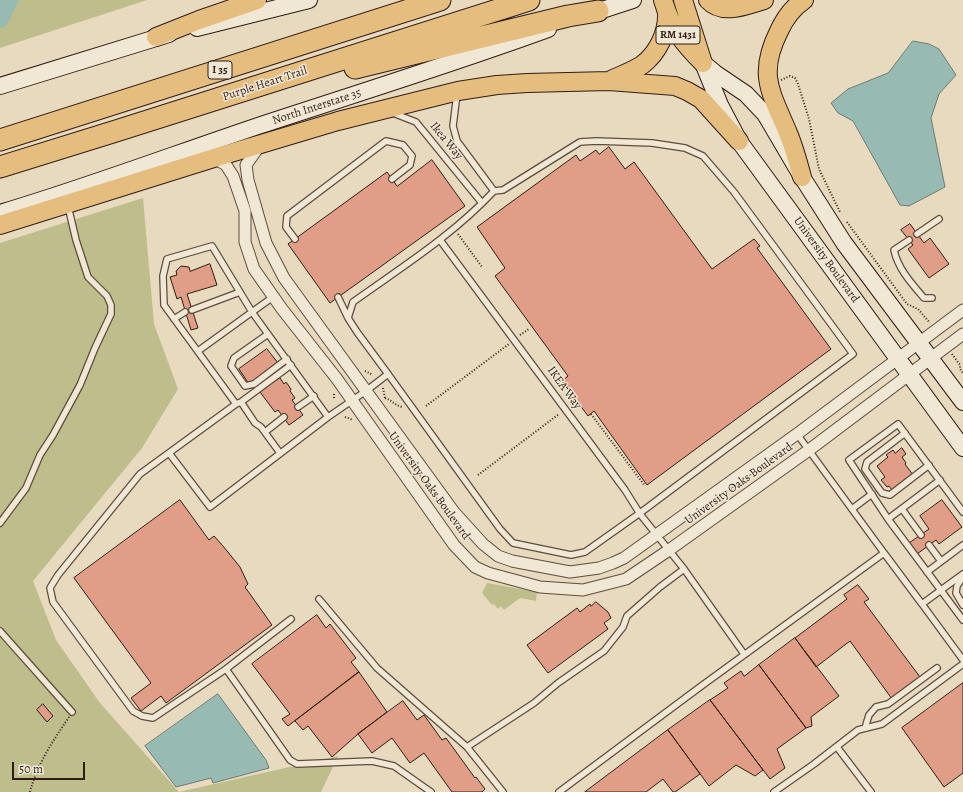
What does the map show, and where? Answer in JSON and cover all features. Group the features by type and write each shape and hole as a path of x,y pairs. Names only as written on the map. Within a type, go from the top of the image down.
{"highway":[{"name":"I 35","path":"0,140 440,0"},
{"name":"Purple Heart Trail","path":"0,167 116,132 529,0"},
{"path":"116,132 164,127 315,79 568,16 598,11"}],"main road":[{"path":"4,85 156,37 257,0"},
{"path":"156,37 248,16 309,0"},
{"name":"North Interstate 35","path":"0,213 45,200 257,126 481,54 598,11 633,0"},
{"name":"University Boulevard","path":"683,0 703,63 720,105 739,141 963,448"},
{"path":"708,0 714,5 727,9 764,0"},
{"path":"802,177 791,141 770,91 768,57 777,34 791,11 804,0"},
{"path":"609,81 638,67 651,57 663,38 666,30 667,22 665,6"},
{"name":"University Boulevard","path":"665,6 677,34 686,46 715,73 746,94 765,114 802,177 844,243 963,402"},
{"path":"0,225 214,158 382,110 458,91 497,85 609,81 665,84 682,88 701,100 739,141"}],"street":[{"name":"University Oaks Boulevard","path":"260,145 246,165 248,180 266,244 284,278 454,512 483,544 498,556 512,561 570,572 599,568 624,558 797,434 963,310"},
{"name":"University Oaks Boulevard","path":"214,158 226,165 233,176 245,211 246,242 254,269 352,400 454,545 475,566 488,573 540,587 583,590 626,579 670,550 809,450 963,334"}],"lane":[{"path":"458,91 453,126 457,141 494,191"},
{"name":"Ikea Way","path":"382,110 403,116 416,122 482,204"},
{"path":"295,239 286,227 287,216 386,141 403,145 412,156 410,165 392,179"},
{"path":"338,297 348,318 357,332 500,529 513,543 571,555 585,552 640,513 853,354 734,192 703,156 685,148 652,143 596,141 580,142 503,190 494,191 482,204 440,240 352,302 348,318"},
{"path":"0,523 26,488 40,455 53,435 80,386 95,348 111,314 111,305 107,296 88,277 76,240 68,204"},
{"path":"917,234 939,219"},
{"name":"IKEA Way","path":"440,240 625,490 640,513 684,569 744,654"},
{"path":"909,240 894,250 896,258 905,274 924,298 932,298"},
{"path":"280,453 198,352 164,305 163,276 168,259 212,246 252,312 328,416"},
{"path":"192,310 240,292"},
{"path":"198,352 273,296"},
{"path":"174,319 185,312"},
{"path":"268,334 234,358 231,366 245,386 254,384 287,359"},
{"path":"291,365 140,474 58,575 50,588 53,602 133,711 142,716 153,718 226,669 291,619"},
{"path":"169,453 210,507 328,416 366,391 388,374"},
{"path":"298,407 314,396"},
{"path":"264,432 284,417"},
{"path":"963,512 898,424 849,460 888,518 963,620"},
{"path":"905,433 867,462 865,469 882,494 890,495 929,465"},
{"path":"797,434 963,660"},
{"path":"888,518 940,480"},
{"path":"852,509 872,494"},
{"path":"902,508 921,535"},
{"path":"929,545 941,561"},
{"path":"927,572 963,545"},
{"path":"559,792 744,654 884,553"},
{"path":"467,747 534,703 558,683 604,651 623,627 627,616 660,587 684,569"},
{"path":"922,604 963,574"},
{"path":"963,577 957,586 956,593 963,605"},
{"path":"319,599 377,668 467,747 503,792"},
{"path":"0,631 72,712"},
{"path":"774,792 837,747 858,730 882,724 963,664"},
{"path":"865,728 869,715 876,707 888,704 937,668"},
{"path":"226,669 290,760 297,764 372,761 394,766 431,792"},
{"path":"837,747 871,792"}],"path":[{"path":"780,80 790,76 795,78 798,84 809,119 819,169 843,217 907,304 918,309 926,319"},
{"path":"454,228 482,267"},
{"path":"520,335 529,329"},
{"path":"426,406 510,343"},
{"path":"957,360 963,373"},
{"path":"361,370 373,375"},
{"path":"383,388 384,399 389,399 395,405 406,407"},
{"path":"571,405 576,400"},
{"path":"478,475 560,413"},
{"path":"591,414 645,486"},
{"path":"345,417 358,421"},
{"path":"30,792 33,779 44,756 72,712"}],"shaded area":[{"path":"0,0 147,0 0,48"},
{"path":"143,198 154,324 178,389 142,448 33,581 56,640 100,703 179,792 0,792 0,243"},
{"path":"487,583 537,592 536,601 520,598 504,610 501,606 498,609 494,604 492,605 482,593"},
{"path":"338,756 321,792 179,792"}],"water":[{"path":"913,41 929,44 939,49 956,75 939,94 931,118 945,187 909,206 900,205 853,121 838,113 831,103 848,89 888,73"},
{"path":"218,694 266,760 269,768 213,783 211,778 176,787 145,746"}],"building":[{"path":"609,147 625,169 634,162 712,269 754,239 760,246 757,248 831,349 647,485 594,411 588,416 562,381 568,376 495,276 505,268 477,227 576,155 580,161 596,150 599,154"},
{"path":"432,160 465,206 330,303 288,244 387,172 397,186"},
{"path":"910,224 924,243 930,238 949,264 929,278 908,249 913,245 901,230"},
{"path":"210,264 217,285 187,294 198,328 191,330 181,297 177,299 170,277 177,275 176,271 181,266 189,267 190,271"},
{"path":"267,349 278,363 249,384 239,369"},
{"path":"280,378 284,384 286,382 291,389 290,391 295,398 292,400 303,415 289,425 278,410 275,412 260,392"},
{"path":"902,448 906,454 902,457 913,475 892,490 881,480 885,477 877,466 888,457 886,455 893,450 895,453"},
{"path":"180,500 209,540 214,536 240,567 248,584 245,587 272,625 166,703 161,696 141,711 131,698 151,683 74,578"},
{"path":"942,500 962,527 939,544 936,540 917,554 909,543 929,529 920,516"},
{"path":"858,585 869,599 864,602 920,677 892,699 850,641 816,667 795,638 847,599 844,595"},
{"path":"596,602 608,612 611,618 604,623 608,629 548,673 527,645 577,608 580,612 590,604 591,606"},
{"path":"317,615 326,628 330,624 356,658 351,662 359,672 288,726 282,719 290,714 252,664"},
{"path":"795,638 839,696 811,717 812,726 806,728 759,665"},
{"path":"759,665 806,728 777,749 785,768 770,779 710,700 728,688 724,683 741,671 744,676"},
{"path":"359,672 387,712 358,734 332,757 308,726 303,730 295,721"},
{"path":"963,683 963,773 944,787 902,728"},
{"path":"710,700 763,770 755,776 736,765 709,786 668,730"},
{"path":"403,701 417,720 424,715 442,740 446,738 475,778 476,777 485,789 482,792 452,792 424,753 410,763 392,738 372,753 358,734"},
{"path":"43,704 53,716 47,722 37,710"},
{"path":"668,730 700,774 675,792 673,792 663,779 646,792 585,792"}],"waterway":[{"path":"0,19 9,0"}]}
